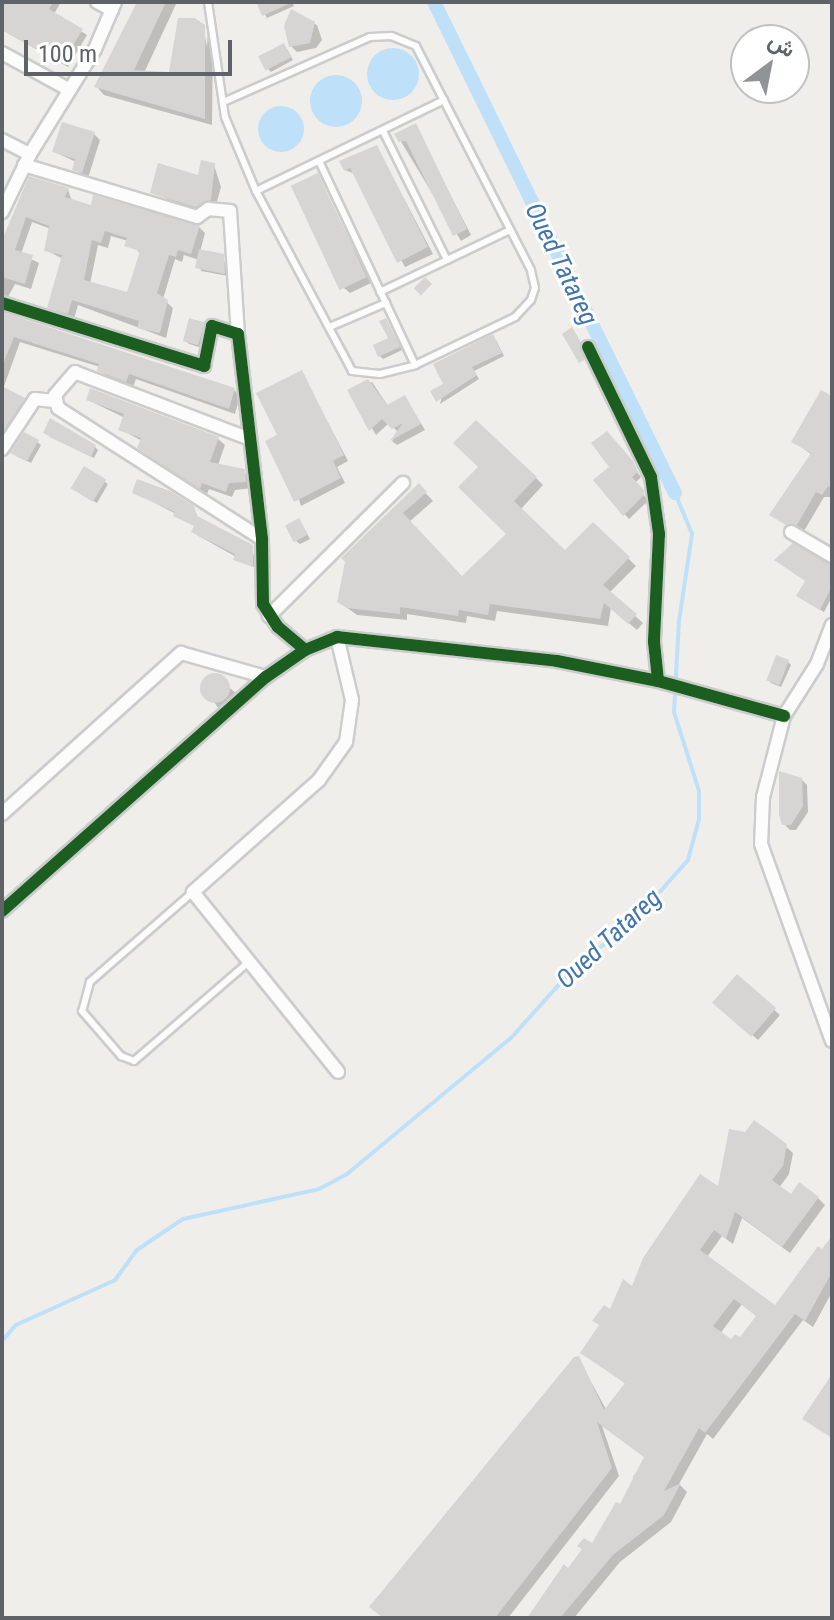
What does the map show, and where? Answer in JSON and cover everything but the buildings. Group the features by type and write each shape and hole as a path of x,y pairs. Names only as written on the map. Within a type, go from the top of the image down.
{"street":[{"path":"2,212 27,160 70,90 114,6 97,2"},
{"path":"2,53 70,90"},
{"path":"2,140 27,160 197,217 208,209 230,211 238,334 262,539 263,604 269,616 305,650"},
{"path":"2,303 204,366 212,326 238,334"},
{"path":"588,347 651,477 659,534 654,642 658,681"},
{"path":"54,401 62,382 75,372 250,439"},
{"path":"2,449 35,399 54,401 262,539"},
{"path":"269,616 403,483"},
{"path":"791,532 832,556"},
{"path":"832,625 817,664 784,716 763,797 761,844 832,1041"},
{"path":"337,637 352,700 346,742 319,780 193,892 338,1072"},
{"path":"2,911 266,677 305,650 337,637 557,661 658,681 784,716"},
{"path":"2,814 181,653 266,677"}],"lane":[{"path":"208,2 223,102 256,191 332,326 352,371 380,374 415,365 515,317 531,300 535,288 531,270 508,231 416,46 391,36 370,37 223,102"},
{"path":"256,191 444,100"},
{"path":"383,131 447,260"},
{"path":"319,161 415,365"},
{"path":"380,292 508,231"},
{"path":"332,326 386,303"},
{"path":"193,892 90,982 82,1011 121,1056 134,1061 250,961"}],"water":[{"path":"393,48 411,56 419,74 411,92 393,100 375,92 367,74 375,56"},
{"path":"336,75 354,83 362,101 354,119 336,127 318,119 310,101 318,83"},
{"path":"281,106 298,112 304,129 298,146 281,152 264,146 258,129 264,112"}],"waterway":[{"name":"Oued Tatareg","path":"434,2 675,493"},
{"name":"Oued Tatareg","path":"2,1341 16,1325 115,1280 137,1250 183,1219 319,1189 347,1174 511,1038 581,960 628,928 688,860 699,819 699,791 674,712 679,621 692,534 675,493"}],"cycle path":[{"path":"2,303 204,366 212,326 238,334 262,539 263,604 278,627 305,650"},
{"path":"588,347 651,477 659,534 654,642 658,681"},
{"path":"2,911 266,677 305,650 337,637 557,661 658,681 784,716"}]}
